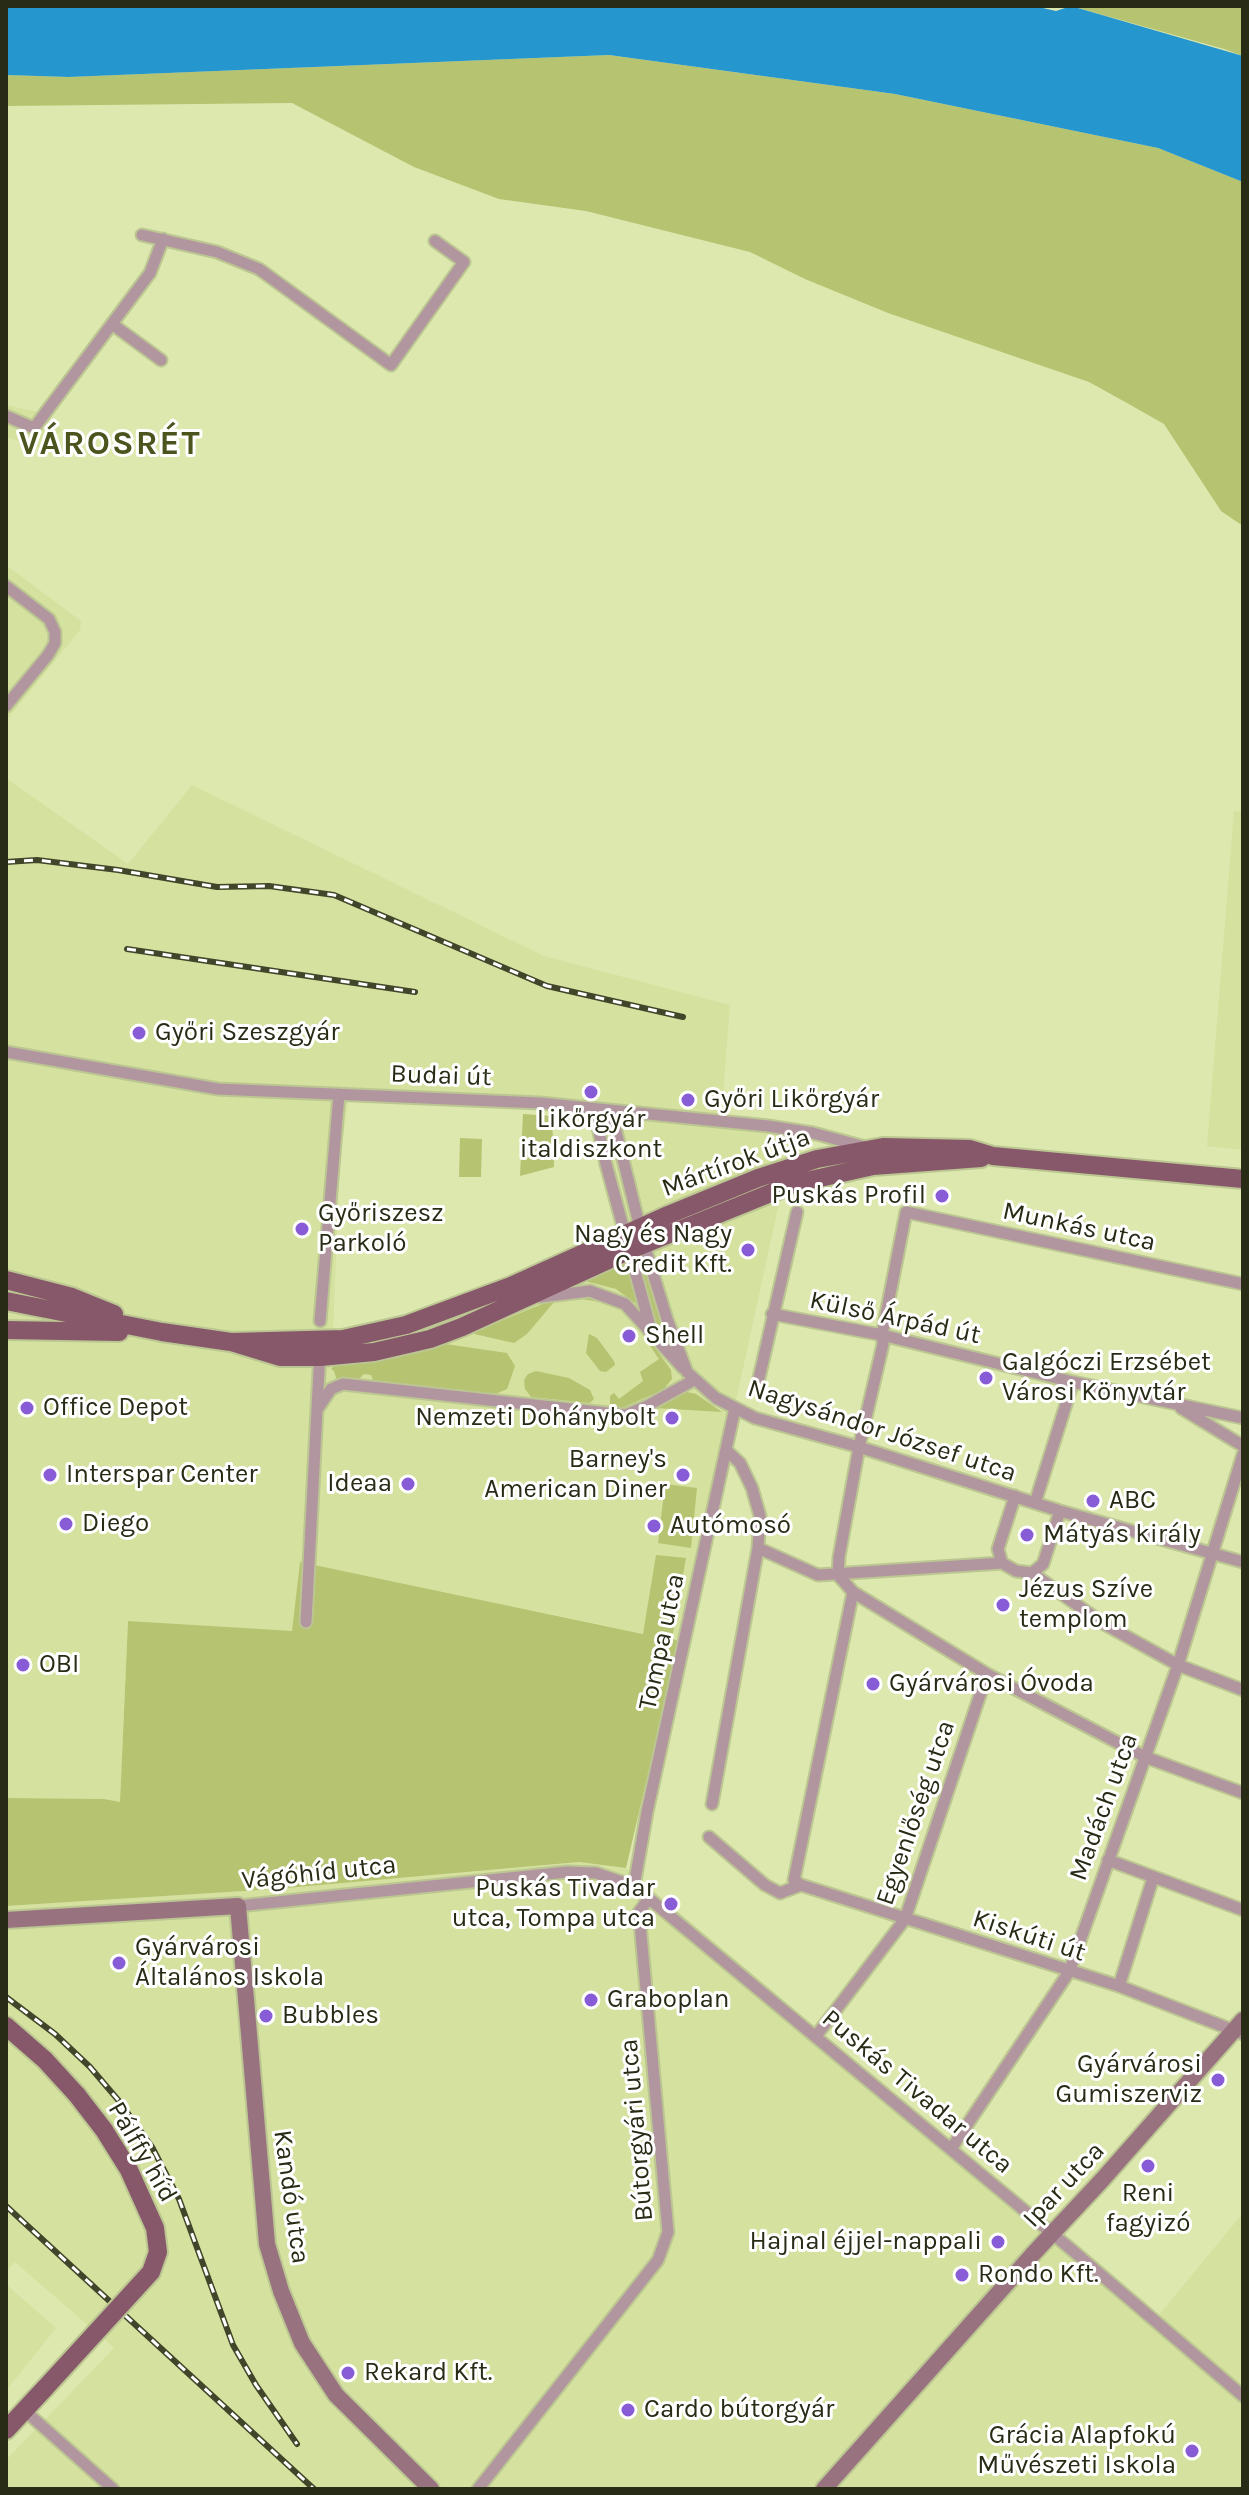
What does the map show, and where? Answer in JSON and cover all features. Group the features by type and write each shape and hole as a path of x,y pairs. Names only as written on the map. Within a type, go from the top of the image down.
{"main road":[{"name":"Mártírok útja","path":"634,1239 758,1178 817,1159 873,1149 922,1146 970,1149 993,1156 1243,1179"},
{"name":"Mártírok útja","path":"634,1239 820,1176 873,1166 970,1161 993,1156"},
{"path":"6,1301 162,1332 231,1342 374,1352 430,1339 516,1301 634,1239"},
{"path":"320,1349 424,1319 634,1239"},
{"path":"6,1280 72,1297 162,1332"},
{"path":"6,1330 162,1332"},
{"name":"Pálffy híd","path":"6,2026 45,2060 104,2130 129,2170 155,2228 158,2252 151,2272 6,2430"}],"street":[{"path":"142,235 217,252 259,269 391,365 464,262 435,241"},
{"path":"6,416 34,428 150,273 163,239"},
{"path":"112,324 161,360"},
{"path":"6,586 49,619 55,632 55,643 6,706"},
{"name":"Budai út","path":"6,1052 218,1089 515,1101 813,1133 873,1149"},
{"path":"320,1321 339,1094"},
{"path":"317,1410 331,1389 337,1385 351,1385 625,1415 647,1406 690,1376 634,1239 594,1109"},
{"path":"611,1111 651,1330"},
{"path":"757,1387 797,1212"},
{"name":"Munkás utca","path":"882,1335 906,1212 1243,1284"},
{"path":"516,1301 576,1290 590,1291 625,1304 651,1330"},
{"name":"Külső Árpád út","path":"772,1314 882,1335 1073,1382 1243,1418"},
{"name":"Nagysándor József utca","path":"651,1330 667,1353 690,1376 716,1398 755,1418 859,1447 1060,1511 1243,1562"},
{"path":"882,1335 883,1344 859,1447 838,1575 853,1592 987,1674 1145,1757 1243,1793"},
{"path":"306,1622 320,1349"},
{"path":"1035,1503 1073,1382"},
{"path":"1174,1403 1243,1446"},
{"name":"Tompa utca","path":"634,1886 647,1812 735,1408"},
{"path":"712,1804 758,1548 760,1516 752,1488 740,1463 726,1450"},
{"name":"Madách utca","path":"951,2149 1069,1972 1178,1665 1243,1454"},
{"path":"1002,1563 998,1549 1015,1496"},
{"path":"1032,1573 1043,1564 1060,1511"},
{"path":"758,1548 818,1575 1002,1563 1016,1571 1032,1573 1104,1624 1178,1665 1243,1690"},
{"path":"797,1882 853,1592"},
{"name":"Egyenlőség utca","path":"816,2036 905,1919 987,1674"},
{"name":"Kiskúti út","path":"709,1837 765,1885 780,1893 797,1882 1240,2028"},
{"path":"1108,1860 1243,1910"},
{"name":"Vágóhíd utca","path":"6,1920 238,1906 567,1872 596,1873 634,1886"},
{"path":"1119,1986 1153,1878"},
{"name":"Puskás Tivadar utca","path":"634,1886 1243,2396"},
{"name":"Bútorgyári utca","path":"478,2489 658,2260 668,2232 639,1912 649,1898"},
{"name":"Kandó utca","path":"238,1906 267,2244 281,2291 302,2343 336,2395 431,2489"},
{"name":"Ipar utca","path":"824,2489 1240,2028"},
{"path":"24,2410 113,2489"}],"shaded area":[{"path":"1071,6 1243,6 1243,56 1224,49"},
{"path":"609,55 895,94 1158,148 1243,182 1243,526 1221,511 1164,424 1127,403 1089,382 888,313 805,279 750,252 586,211 499,199 414,167 292,103 6,106 6,75 69,77"},
{"path":"6,405 38,412 62,429 45,450 6,437"},
{"path":"6,565 81,621 80,630 6,721"},
{"path":"6,778 128,864 192,785 544,956 730,1005 721,1119 796,1125 679,1641 300,1562 292,1632 128,1621 120,1803 104,1799 6,1798","holes":["350,1090 591,1105 619,1226 447,1304 394,1319 333,1330 340,1160"]},
{"path":"1234,811 1243,812 1243,1150 1207,1146"},
{"path":"523,1114 552,1116 554,1167 520,1176"},
{"path":"460,1138 482,1139 481,1177 459,1177"},
{"path":"641,1258 645,1261 662,1323 676,1353 657,1328 639,1261"},
{"path":"626,1261 639,1306 616,1289 581,1280"},
{"path":"580,1292 614,1300 631,1314 671,1370 672,1379 663,1390 617,1409 610,1405 610,1396 614,1393 619,1399 643,1381 640,1372 659,1359 632,1319 614,1304 574,1298 554,1302 527,1334 514,1343 474,1334 554,1299"},
{"path":"589,1334 597,1338 614,1361 615,1365 606,1372 600,1371 586,1353"},
{"path":"445,1344 507,1353 515,1366 507,1389 493,1395 374,1383 371,1375 364,1374 356,1382 337,1381 331,1369 338,1363"},
{"path":"536,1371 569,1378 590,1390 594,1399 590,1403 531,1397 525,1389 524,1380"},
{"path":"679,1393 696,1394 722,1412 654,1408"},
{"path":"665,1484 697,1488 691,1548 658,1543"},
{"path":"656,1555 686,1558 672,1639 679,1641 626,1868 579,1862 275,1889 6,1906 6,1798 104,1799 120,1802 128,1621 292,1631 300,1562 643,1634"},
{"path":"579,1862 626,1868 767,1986 1063,2248 1153,2322 1243,2213 1243,2489 6,2489 6,2460 114,2348 15,2262 6,2271 6,1906 275,1889"},
{"path":"6,2284 56,2328 6,2391"}],"water":[{"path":"6,6 1034,6 1056,11 1071,6 1243,56 1243,182 1158,148 895,94 609,55 69,77 6,75"}],"railway":[{"path":"6,862 37,860 217,887 269,886 334,895 547,986 683,1017"},
{"path":"127,949 415,992"},
{"path":"6,1997 55,2034 90,2067 152,2147 179,2199 233,2345 256,2385 297,2444"},
{"path":"6,2206 314,2489"}],"place":[{"name":"Győri Szeszgyár","path":"139,1033"},
{"name":"Likőrgyár italdiszkont","path":"591,1092"},
{"name":"Győri Likőrgyár","path":"688,1100"},
{"name":"Puskás Profil","path":"942,1196"},
{"name":"Győriszesz Parkoló","path":"302,1229"},
{"name":"Nagy és Nagy Credit Kft.","path":"748,1250"},
{"name":"Shell","path":"629,1336"},
{"name":"Galgóczi Erzsébet Városi Könyvtár","path":"986,1378"},
{"name":"Office Depot","path":"27,1408"},
{"name":"Nemzeti Dohánybolt","path":"672,1418"},
{"name":"Interspar Center","path":"50,1475"},
{"name":"Barney's American Diner","path":"683,1475"},
{"name":"Ideaa","path":"408,1484"},
{"name":"ABC","path":"1093,1501"},
{"name":"Diego","path":"66,1524"},
{"name":"Autómosó","path":"654,1526"},
{"name":"Mátyás király","path":"1027,1535"},
{"name":"Jézus Szíve templom","path":"1003,1605"},
{"name":"OBI","path":"23,1665"},
{"name":"Gyárvárosi Óvoda","path":"873,1684"},
{"name":"Puskás Tivadar utca, Tompa utca","path":"671,1904"},
{"name":"Gyárvárosi Általános Iskola","path":"119,1963"},
{"name":"Graboplan","path":"591,2000"},
{"name":"Bubbles","path":"266,2016"},
{"name":"Gyárvárosi Gumiszerviz","path":"1218,2080"},
{"name":"Reni fagyizó","path":"1148,2166"},
{"name":"Hajnal éjjel-nappali","path":"998,2242"},
{"name":"Rondo Kft.","path":"962,2275"},
{"name":"Rekard Kft.","path":"348,2373"},
{"name":"Cardo bútorgyár","path":"628,2410"},
{"name":"Grácia Alapfokú Művészeti Iskola","path":"1192,2451"}],"district":[{"name":"VÁROSRÉT","path":"110,444"}]}
